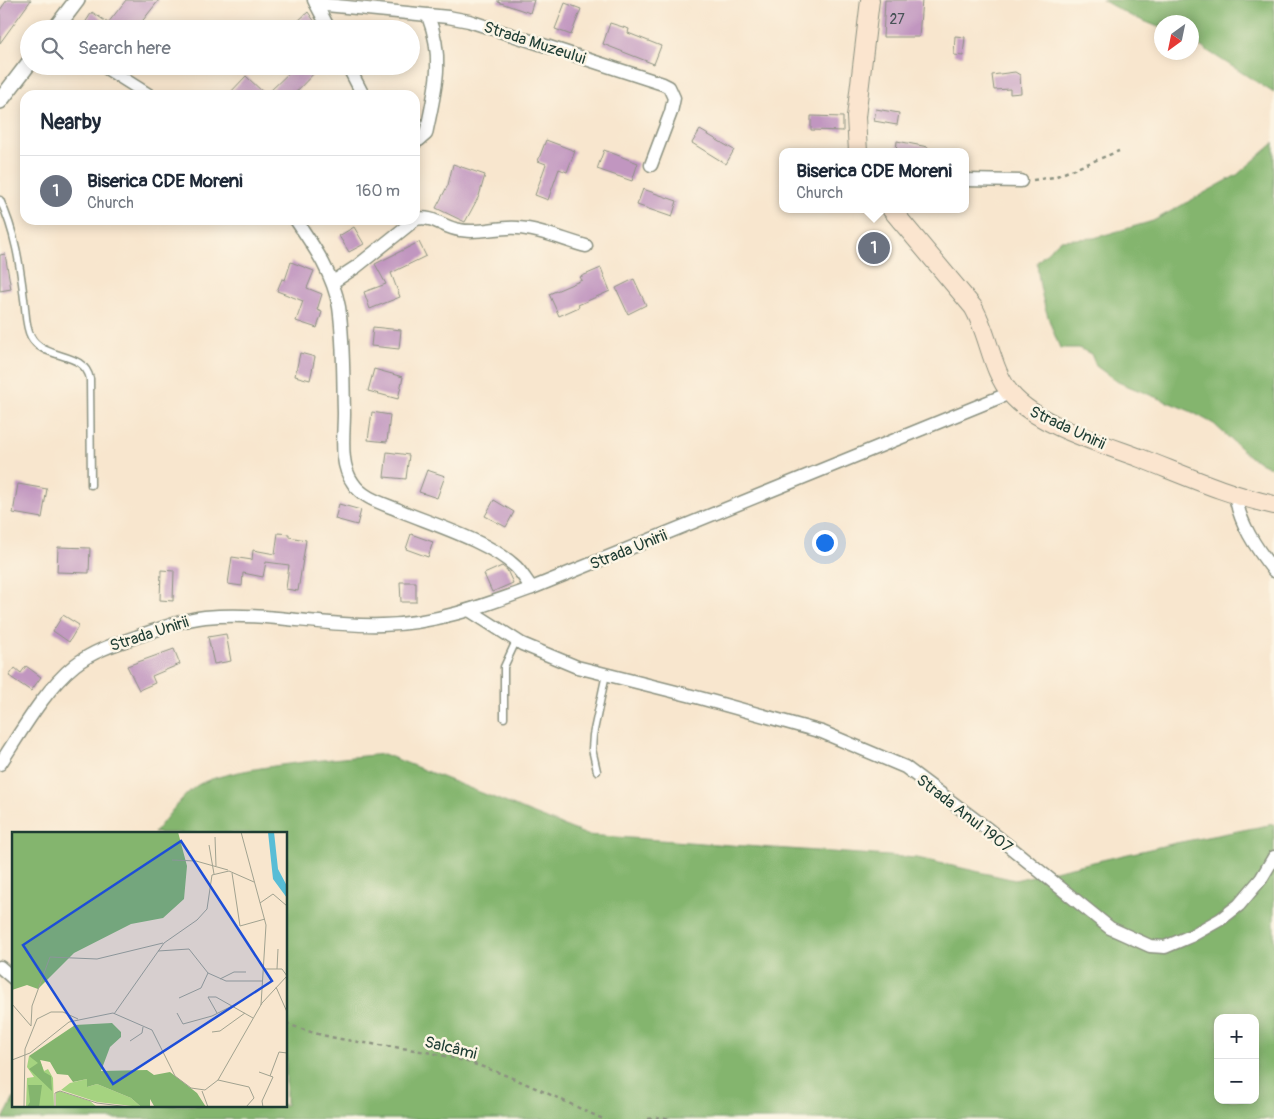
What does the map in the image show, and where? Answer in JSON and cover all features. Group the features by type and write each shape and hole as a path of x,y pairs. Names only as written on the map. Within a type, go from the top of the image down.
{"main road":[{"path":"858,148 856,116 870,0"},
{"path":"896,213 973,307 980,320 1001,378 1010,393"},
{"name":"Strada Unirii","path":"1010,393 1026,408 1081,436 1234,494 1274,505"}],"street":[{"path":"62,20 77,0"},
{"name":"Strada Muzeului","path":"315,2 448,17 503,31 669,87 674,98 671,112 651,165"},
{"name":"Strada Muzeului","path":"315,2 324,20"},
{"path":"420,138 426,134 438,72 436,42 428,16"},
{"path":"0,99 20,74"},
{"path":"117,75 141,90"},
{"path":"353,75 360,90"},
{"path":"969,180 1021,181"},
{"path":"420,218 434,219 444,226 460,230 520,228 586,246"},
{"path":"299,225 333,282 342,338 344,458 352,482 360,492 372,499 445,529 503,557 517,568 532,588"},
{"path":"333,282 356,267 408,225"},
{"name":"Strada Unirii","path":"0,764 60,679 75,665 104,648 182,621 229,615 356,625 383,625 442,618 532,588 1010,393"},
{"path":"1234,494 1238,513 1252,540 1274,570"},
{"name":"Strada Anul 1907","path":"470,610 516,641 546,656 822,732 905,766 1110,928 1150,946 1165,947 1191,936 1221,919 1239,905 1261,879 1274,857"},
{"path":"0,967 12,977"}],"lane":[{"path":"0,200 14,234 28,327 32,339 44,348 82,363 88,370 90,379 91,485"},
{"path":"504,718 504,667 516,641"},
{"path":"597,771 592,749 593,735 606,674"}],"path":[{"path":"1021,181 1054,177 1119,151"},
{"name":"Salcâmi","path":"288,1024 310,1033 338,1040 405,1048 470,1062 504,1074 603,1119"},
{"path":"648,1119 662,1117 670,1119"}],"green space":[{"path":"1102,0 1274,0 1274,93 1199,45 1199,15 1154,15 1154,25 1129,15"},
{"path":"1274,143 1274,469 1250,457 1214,424 1190,411 1118,382 1096,366 1091,354 1079,348 1060,348 1045,306 1037,262 1060,240 1094,238 1153,221 1237,175"},
{"path":"384,754 587,835 917,858 1015,880 1176,843 1274,824 1274,1119 3,1119 12,1102 12,1106 288,1106 288,832 155,832 179,802 195,787 209,780 230,774 285,764"}],"building":[{"path":"7,0 31,0 0,43 0,10"},
{"path":"126,0 159,0 143,20 110,20"},
{"path":"498,0 534,0 530,13 498,2"},
{"path":"885,0 922,0 919,37 883,37"},
{"path":"565,3 581,9 571,35 555,29"},
{"path":"92,12 104,20 87,20"},
{"path":"308,12 314,20 299,20"},
{"path":"610,23 629,29 628,33 661,46 654,64 603,44"},
{"path":"955,36 965,37 963,56 954,55"},
{"path":"1015,72 1020,75 1021,93 1010,94 1010,89 994,90 992,75"},
{"path":"287,75 312,75 298,90 271,90"},
{"path":"246,76 261,90 233,90"},
{"path":"876,109 899,113 897,125 874,121"},
{"path":"811,116 843,117 843,131 811,130"},
{"path":"700,130 734,150 726,164 692,143"},
{"path":"546,140 575,151 567,172 559,169 548,200 535,195 546,164 538,161"},
{"path":"897,141 928,147 928,148 896,148"},
{"path":"604,150 638,163 632,181 597,169"},
{"path":"453,164 485,175 479,196 465,222 436,208 448,185"},
{"path":"643,189 677,201 672,217 637,205"},
{"path":"354,227 364,244 349,252 339,236"},
{"path":"419,242 426,256 391,273 400,297 370,309 364,292 386,284 375,264"},
{"path":"5,254 11,289 0,291 0,255"},
{"path":"291,262 314,271 307,288 322,294 317,310 322,312 317,328 296,321 303,301 277,291 282,279 285,280"},
{"path":"601,268 610,291 578,305 579,307 559,316 549,294 582,280 580,277"},
{"path":"634,279 646,305 628,314 616,288"},
{"path":"373,327 401,330 399,349 371,346"},
{"path":"300,353 315,357 310,380 295,376"},
{"path":"374,369 403,377 398,399 368,391"},
{"path":"372,412 390,415 387,442 368,440"},
{"path":"387,452 409,455 406,479 384,477"},
{"path":"427,470 445,476 437,498 419,492"},
{"path":"18,484 47,489 42,518 13,513"},
{"path":"494,500 514,512 506,527 485,516"},
{"path":"339,504 361,510 357,525 335,519"},
{"path":"278,533 289,534 289,537 306,540 298,591 286,589 289,565 266,562 263,577 243,573 242,586 228,584 232,557 252,560 253,550 275,554"},
{"path":"411,534 433,542 428,557 406,549"},
{"path":"58,547 90,548 89,573 57,572"},
{"path":"502,566 507,570 513,583 492,592 484,574"},
{"path":"161,570 174,571 173,601 160,600"},
{"path":"400,582 416,582 416,602 401,602"},
{"path":"63,615 79,625 69,642 53,631"},
{"path":"226,634 231,661 214,664 208,637"},
{"path":"174,649 180,664 152,676 155,683 139,690 127,666"},
{"path":"26,666 41,677 31,691 9,676 15,668 21,673"}],"place":[{"name":"Biserica CDE Moreni","path":"874,248"}]}
